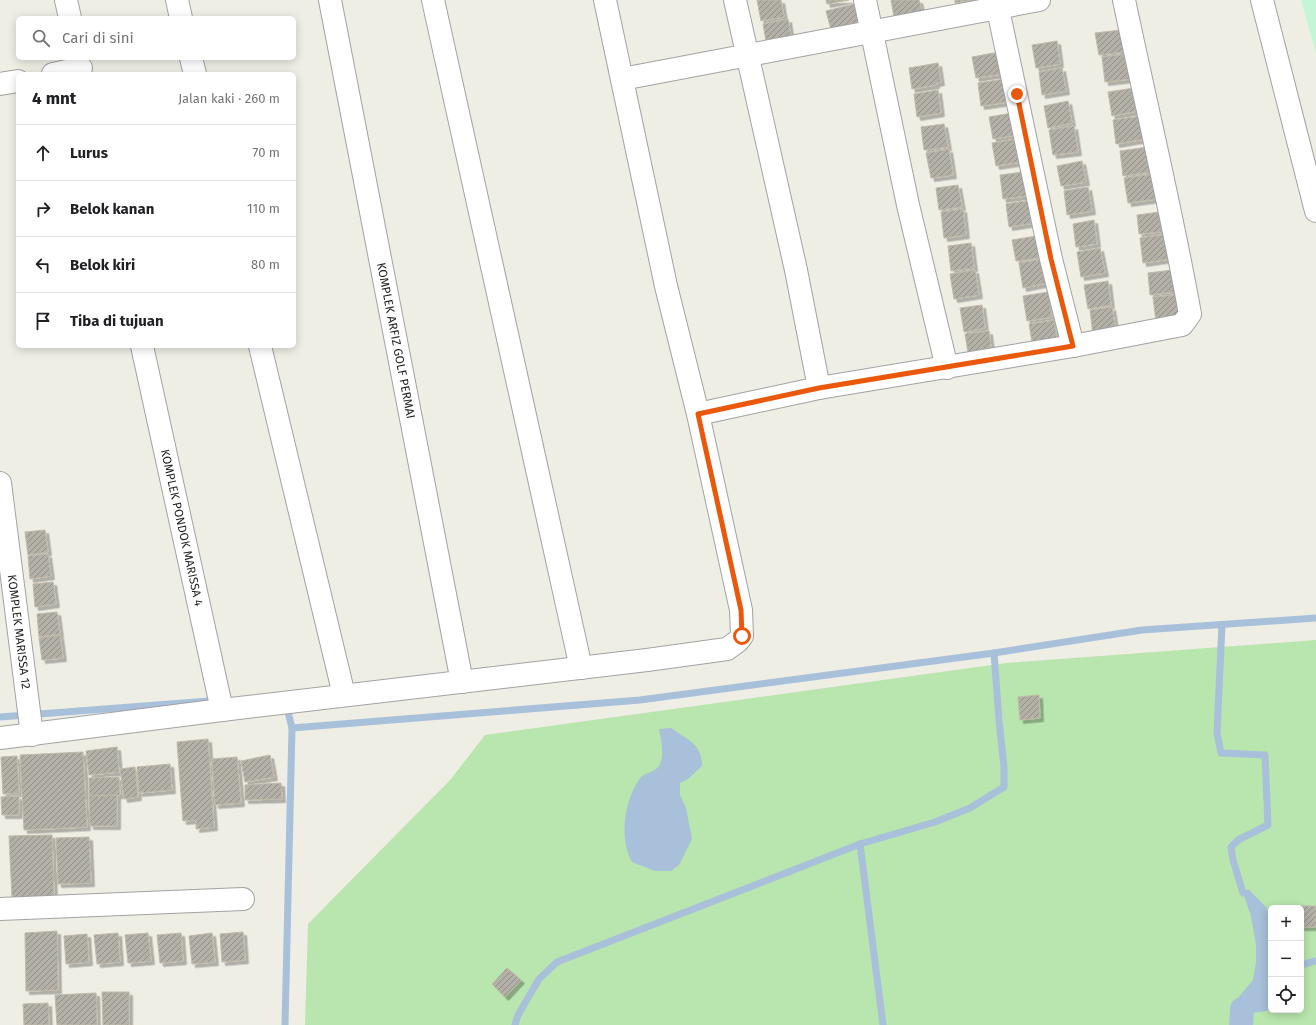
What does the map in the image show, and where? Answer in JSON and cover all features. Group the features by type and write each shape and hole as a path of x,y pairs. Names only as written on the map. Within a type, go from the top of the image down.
{"street":[{"path":"66,0 70,16"},
{"path":"177,0 181,16"},
{"path":"433,0 581,668"},
{"path":"0,738 344,695 647,660 727,649 738,642 742,636 741,610 698,414 666,286 605,0"},
{"path":"735,0 796,270 819,388"},
{"path":"865,0 908,205 947,368"},
{"path":"622,79 871,31 997,4 1039,0"},
{"path":"698,414 819,388 947,368 1163,330 1182,325 1190,314 1165,186 1124,0"},
{"path":"1262,0 1316,211"},
{"name":"KOMPLEK ARFIZ GOLF PERMAI","path":"333,1 462,682"},
{"path":"997,4 1051,259 1073,346"},
{"path":"192,60 194,72"},
{"path":"61,72 81,67"},
{"path":"0,84 16,81"},
{"name":"KOMPLEK PONDOK MARISSA 4","path":"142,348 222,710"},
{"path":"260,348 344,695"},
{"name":"KOMPLEK MARISSA 12","path":"0,484 32,735"},
{"path":"0,908 242,899"}],"green space":[{"path":"1301,0 1316,0 1316,54"},
{"path":"1316,640 1316,1025 305,1025 308,924 451,779 485,735 1006,663"}],"water":[{"path":"671,728 697,747 700,752 702,766 688,779 680,783 680,795 686,808 692,839 679,865 671,871 655,871 632,862 627,852 625,841 626,812 632,793 641,777 657,768 661,762 662,748 659,729"},
{"path":"1248,889 1266,907 1268,911 1268,1011 1260,1012 1243,1010 1233,1004 1253,980 1256,962 1256,945 1251,916 1243,893"}],"building":[{"path":"757,0 781,0 784,17 761,21"},
{"path":"826,0 849,0 827,4"},
{"path":"891,0 919,0 922,12 894,17"},
{"path":"955,0 974,0 955,3"},
{"path":"854,4 859,26 832,33 826,11"},
{"path":"788,19 792,43 767,47 763,24"},
{"path":"1121,30 1125,52 1099,55 1095,33"},
{"path":"1057,41 1060,64 1036,68 1032,45"},
{"path":"999,52 1002,74 976,78 972,57"},
{"path":"1129,54 1131,79 1105,82 1102,57"},
{"path":"938,63 941,82 936,83 936,85 912,89 909,68"},
{"path":"1062,68 1066,91 1042,95 1039,72"},
{"path":"1005,79 1008,102 981,106 978,83"},
{"path":"1134,88 1138,111 1112,116 1108,92"},
{"path":"938,90 941,113 917,117 914,94"},
{"path":"1068,101 1072,123 1048,128 1044,106"},
{"path":"1012,113 1016,135 993,139 989,117"},
{"path":"1141,116 1145,139 1116,144 1113,120"},
{"path":"944,124 948,147 924,150 921,127"},
{"path":"1074,126 1078,152 1053,155 1049,130"},
{"path":"1017,139 1021,162 996,166 992,143"},
{"path":"1148,147 1151,172 1123,176 1120,151"},
{"path":"949,149 953,175 931,178 926,153"},
{"path":"1082,161 1086,182 1061,186 1057,166"},
{"path":"1023,172 1026,196 1003,199 1000,175"},
{"path":"1153,174 1157,199 1128,203 1124,178"},
{"path":"958,185 962,207 939,210 936,188"},
{"path":"1088,187 1092,211 1067,215 1064,191"},
{"path":"1031,200 1034,223 1009,227 1006,204"},
{"path":"963,209 966,235 944,238 941,212"},
{"path":"1160,212 1162,232 1139,234 1137,215"},
{"path":"1094,220 1097,244 1076,247 1073,224"},
{"path":"1167,234 1170,259 1143,263 1140,238"},
{"path":"1036,236 1039,258 1016,261 1012,240"},
{"path":"971,243 974,268 951,271 948,246"},
{"path":"1100,248 1105,273 1081,277 1077,252"},
{"path":"1043,259 1047,283 1023,288 1019,263"},
{"path":"975,270 979,295 954,299 950,274"},
{"path":"1173,270 1175,292 1150,295 1148,273"},
{"path":"1108,281 1111,305 1088,309 1084,285"},
{"path":"1048,292 1052,317 1027,321 1023,296"},
{"path":"1176,295 1179,319 1156,322 1153,297"},
{"path":"982,305 985,328 964,332 960,308"},
{"path":"1112,307 1116,332 1093,335 1090,310"},
{"path":"1054,320 1058,344 1033,348 1029,324"},
{"path":"989,331 992,356 969,359 965,334"},
{"path":"45,530 48,552 28,555 25,532"},
{"path":"48,554 51,576 30,579 28,556"},
{"path":"53,582 56,604 35,607 33,584"},
{"path":"57,612 60,634 39,637 37,614"},
{"path":"60,635 63,658 42,660 39,638"},
{"path":"1039,695 1040,718 1020,720 1018,697"},
{"path":"208,739 214,827 196,829 196,820 183,821 177,742"},
{"path":"117,747 119,772 89,775 86,751"},
{"path":"83,752 87,827 24,830 20,755"},
{"path":"270,755 274,777 245,782 241,761"},
{"path":"17,756 19,793 3,794 1,757"},
{"path":"237,757 241,803 215,805 212,759"},
{"path":"170,764 172,790 139,793 137,767"},
{"path":"135,767 138,797 124,799 120,769"},
{"path":"119,777 120,795 89,796 89,778"},
{"path":"281,783 282,799 245,800 245,785"},
{"path":"117,795 117,826 90,826 89,796"},
{"path":"19,796 19,815 2,815 1,797"},
{"path":"52,835 54,896 12,898 9,836"},
{"path":"89,837 91,883 58,884 56,838"},
{"path":"1304,906 1316,906 1316,927 1304,927"},
{"path":"57,931 58,990 26,991 25,933"},
{"path":"243,932 245,960 222,962 220,934"},
{"path":"118,933 120,962 97,964 94,935"},
{"path":"148,933 151,961 128,963 125,935"},
{"path":"181,933 183,961 160,963 157,935"},
{"path":"212,933 215,962 192,964 189,936"},
{"path":"87,934 89,962 66,964 64,936"},
{"path":"507,968 521,980 505,997 492,984"},
{"path":"102,992 129,992 129,1025 103,1025"},
{"path":"96,993 97,1025 57,1025 55,995"},
{"path":"48,1003 49,1025 24,1025 23,1004"}],"waterway":[{"path":"292,728 640,700 994,653 1142,630 1316,618"},
{"path":"1222,625 1217,733 1221,753 1265,755 1268,825 1238,840 1231,847 1233,860 1243,893"},
{"path":"515,1025 518,1015 539,979 557,962 860,844 935,822 970,808 1004,787 1004,767 994,653"},
{"path":"0,717 209,701"},
{"path":"285,1025 292,728 286,704"},
{"path":"860,844 883,1025"},
{"path":"1304,964 1316,961"},
{"path":"1241,1025 1242,1009"}],"route":[{"path":"742,636 741,610 698,414 819,388 1073,346 1051,259 1017,94"}]}
